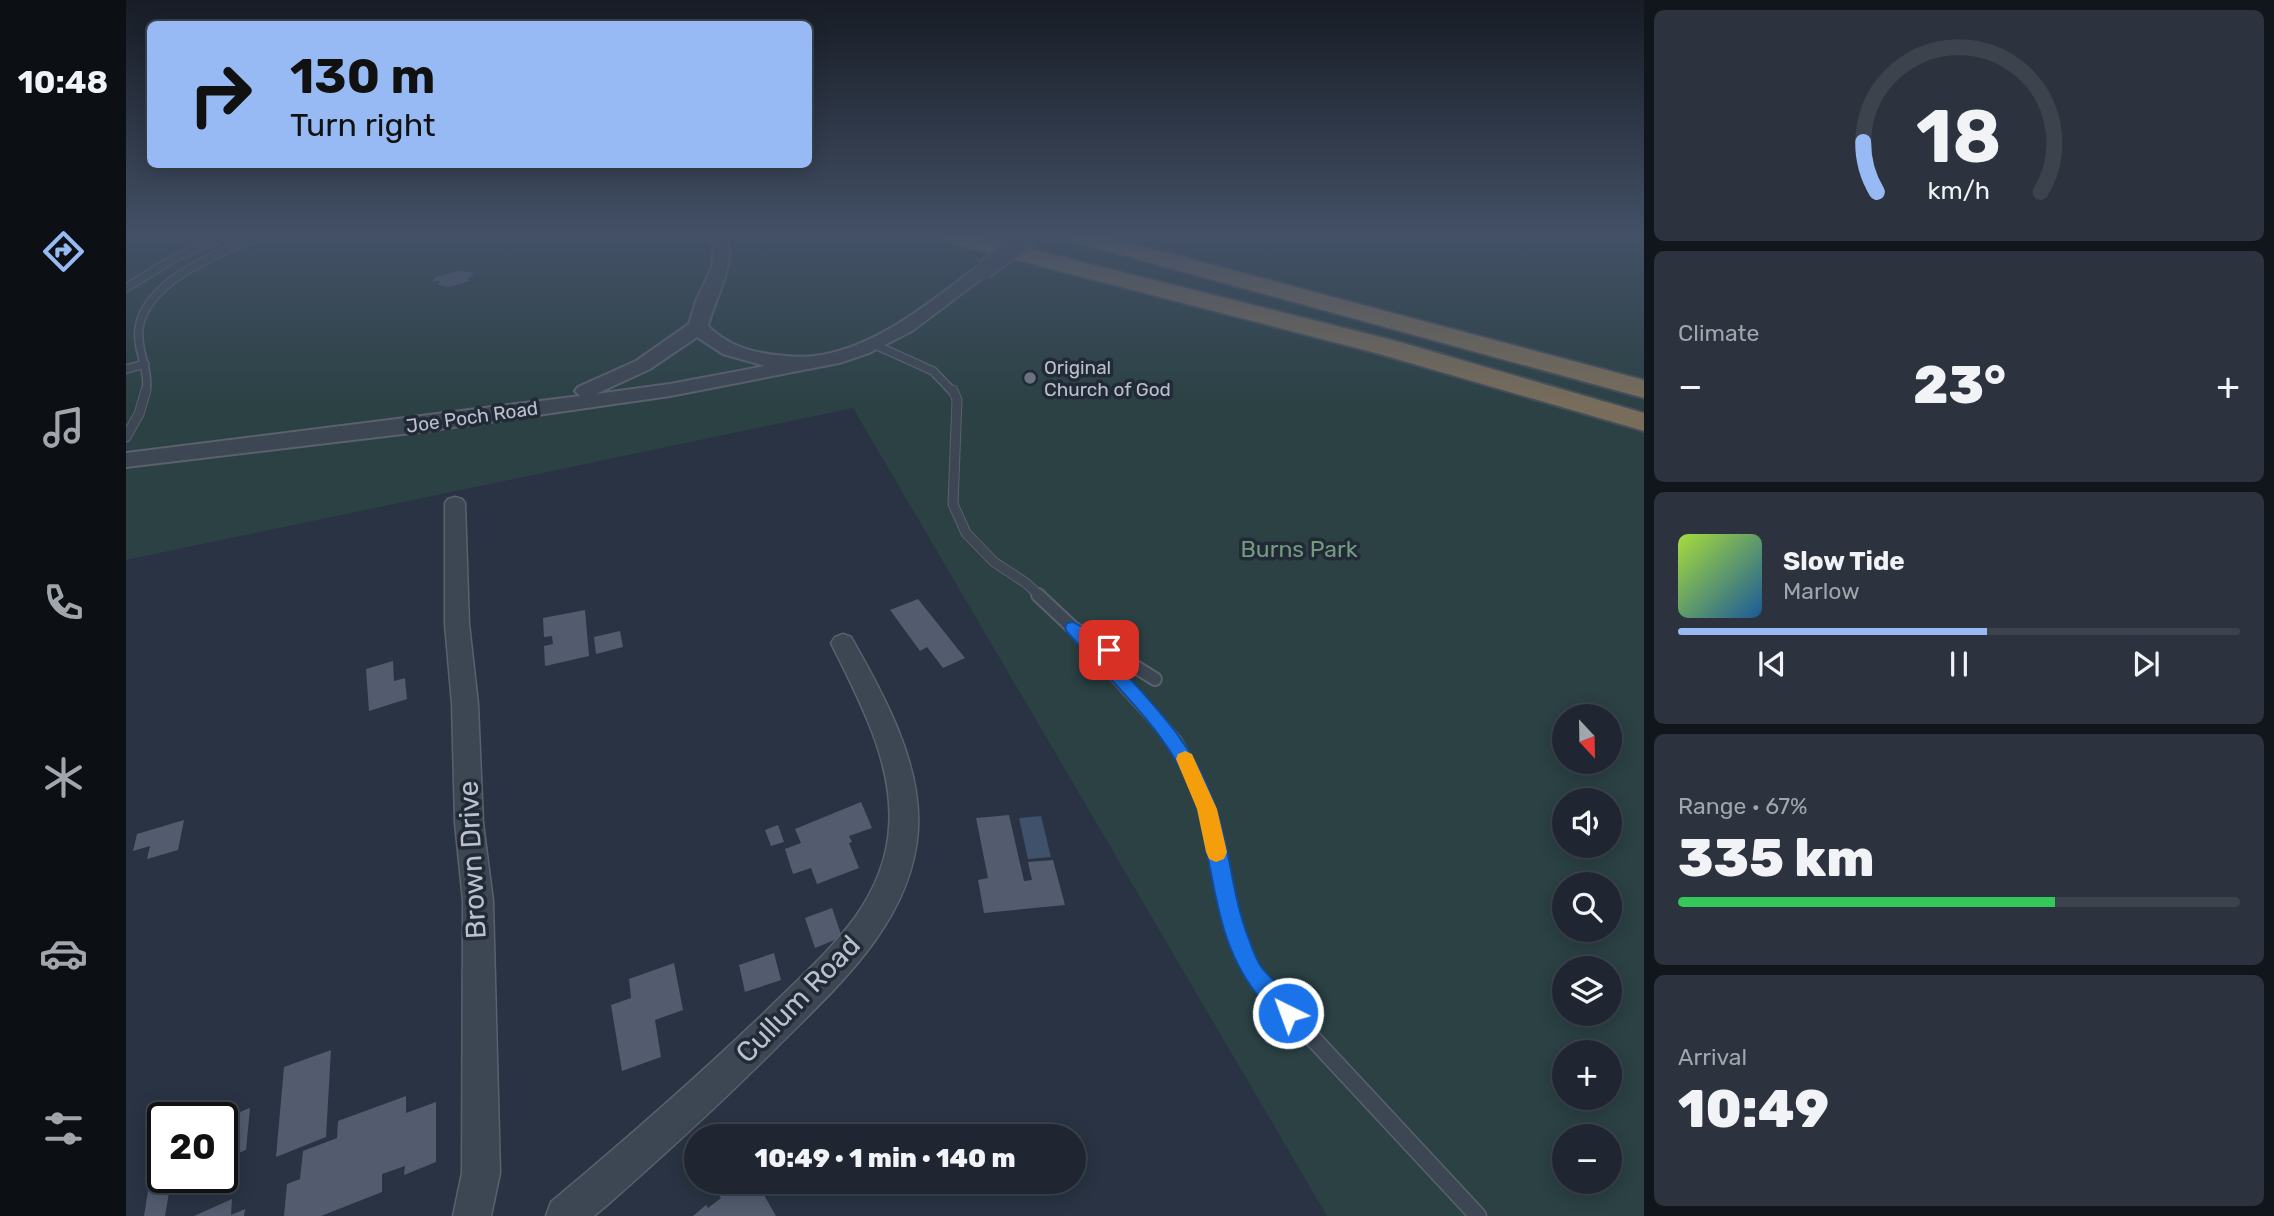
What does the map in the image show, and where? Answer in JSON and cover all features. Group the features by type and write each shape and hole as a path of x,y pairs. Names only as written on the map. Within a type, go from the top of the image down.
{"highway":[{"path":"1173,293 1373,344 1644,422"},
{"path":"1289,293 1644,389"}],"street":[{"path":"556,405 559,400 606,383 643,365 698,327 709,293"},
{"path":"698,327 718,347 734,353 773,360 816,362 871,343 909,325 953,293"},
{"name":"Joe Poch Road","path":"126,460 331,436 682,388 816,362"},
{"name":"Brown Drive","path":"455,503 457,624 465,704 469,823 478,901 481,1173 472,1216"},
{"name":"Cullum Road","path":"565,1216 652,1142 840,962 881,902 897,865 902,841 904,818 900,781 893,754 843,642"}],"lane":[{"path":"126,437 140,412 148,374 139,330 142,313 160,293"},
{"path":"871,343 922,366 946,381 954,391 957,400 953,504 966,533 994,562 1026,583 1073,628 1175,741 1191,770 1207,809 1230,916 1253,974 1478,1216"},
{"path":"126,369 145,364"},
{"path":"1073,628 1155,679"}],"green space":[{"name":"Burns Park","path":"126,293 1644,293 1644,1216 1327,1216 853,408 126,560"}],"water":[{"path":"1041,816 1051,857 1028,859 1019,818"}],"building":[{"path":"918,599 965,658 943,668 927,647 920,651 890,610"},
{"path":"585,610 589,656 545,666 544,646 553,644 552,636 544,637 543,618"},
{"path":"620,631 623,647 596,654 594,637"},
{"path":"393,661 394,681 405,678 407,699 369,711 366,669"},
{"path":"861,802 872,828 849,836 859,868 817,884 811,868 793,874 785,849 801,843 795,829"},
{"path":"1009,815 1024,881 1032,880 1028,862 1053,860 1065,905 984,913 978,880 988,878 976,818"},
{"path":"184,820 178,850 147,859 150,846 133,851 137,834"},
{"path":"778,825 784,842 771,846 765,830"},
{"path":"832,908 842,937 815,948 805,918"},
{"path":"774,953 781,980 745,992 739,965"},
{"path":"674,963 683,1010 655,1020 661,1057 622,1071 611,1005 631,998 629,979"},
{"path":"331,1050 326,1137 276,1157 284,1067"},
{"path":"406,1096 406,1113 436,1102 436,1162 404,1175 405,1166 382,1174 382,1192 321,1216 284,1216 287,1184 300,1179 303,1151 337,1138 338,1121"},
{"path":"250,1108 246,1150 238,1153 238,1113"},
{"path":"148,1193 169,1193 165,1216 144,1216"},
{"path":"718,1194 763,1194 776,1216 693,1216 706,1205 708,1208 721,1198"},
{"path":"232,1199 231,1215 245,1209 244,1216 194,1216"}],"slow traffic":[{"path":"1185,759 1207,809 1216,852"}],"place":[{"name":"Original Church of God","path":"1030,378"}],"route":[{"path":"1109,650 1073,628 1175,741 1191,770 1207,809 1238,941 1253,974 1288,1013"}]}
